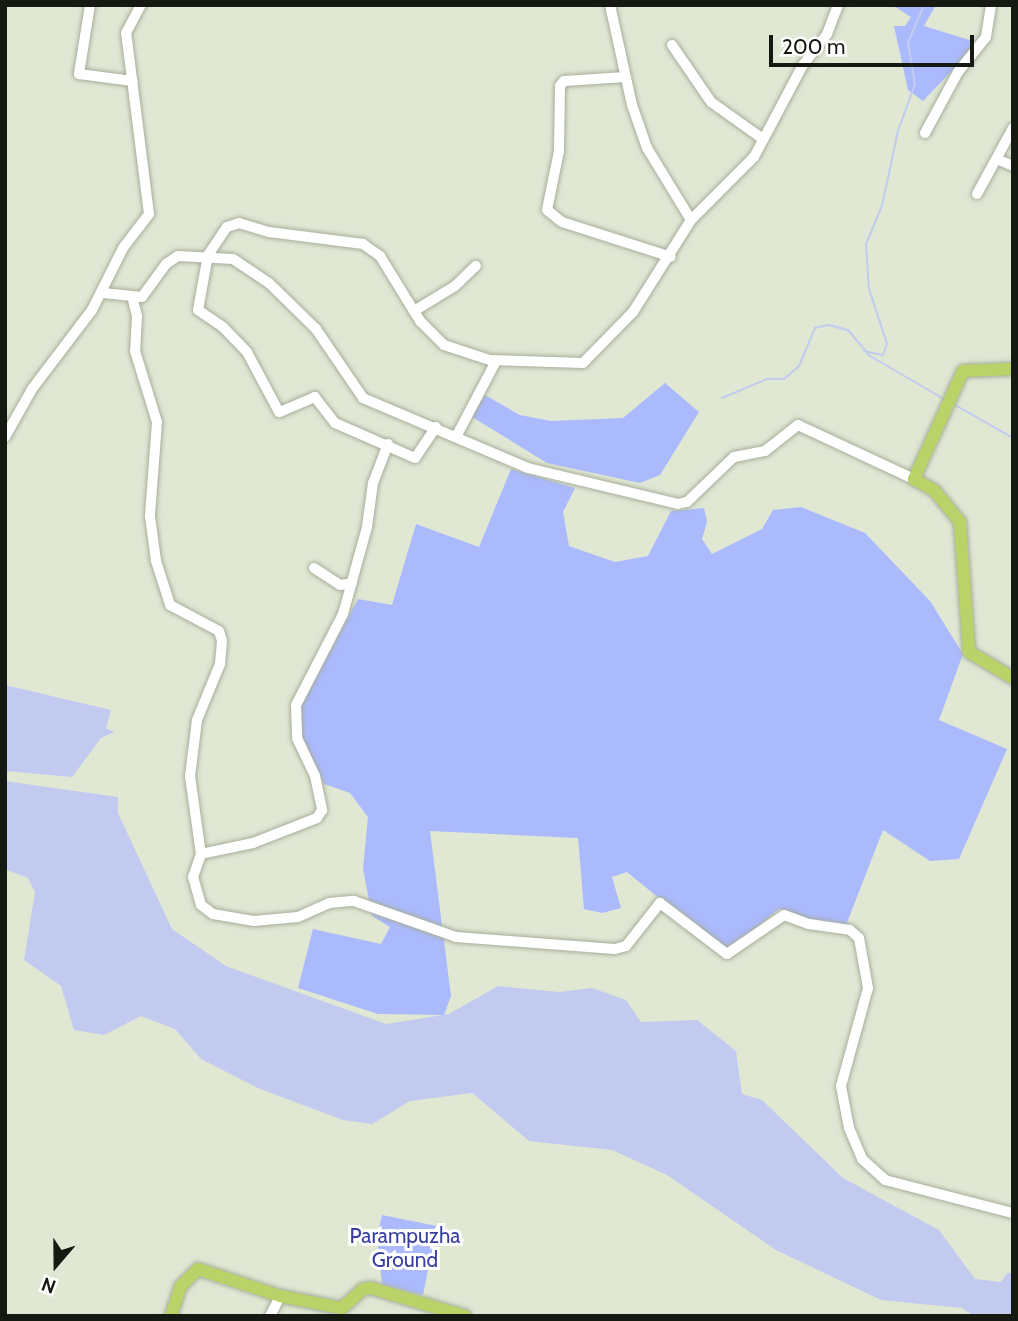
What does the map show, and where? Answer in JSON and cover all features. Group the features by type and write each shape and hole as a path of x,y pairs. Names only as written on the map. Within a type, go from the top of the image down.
{"main road":[{"path":"1013,369 966,368 914,479 934,490 960,522 969,652 1013,678"},
{"path":"171,1316 181,1286 198,1269 280,1297 344,1308 363,1289 371,1288 436,1304 465,1316"}],"street":[{"path":"90,5 79,74 133,81"},
{"path":"5,437 32,389 103,293 123,247 149,214 126,33 141,5"},
{"path":"610,5 625,77 647,148 691,220"},
{"path":"436,427 415,458 335,423 315,397 279,411 247,352 223,327 198,310 208,255 232,223 269,232 350,239 380,256 414,310 444,345 496,360 576,364 589,360 633,312 671,257 691,220 731,183 764,139 803,65 827,34 838,5"},
{"path":"925,133 946,91 986,37 991,5"},
{"path":"672,45 711,102 764,139"},
{"path":"625,77 564,81 560,86 559,151 547,210 562,222 671,257"},
{"path":"977,194 999,160 1013,128"},
{"path":"999,160 1013,166"},
{"path":"103,293 133,300 142,298 166,264 178,256 208,255 233,259 291,304 338,358 363,398 528,468 678,504 687,502 734,457 765,451 798,425 914,479"},
{"path":"414,310 454,286 476,267"},
{"path":"133,300 137,316 135,351 157,422 150,516 156,561 170,605 219,631 222,641 220,664 197,719 190,776 201,854 193,877 196,895 213,914 229,918 284,919 329,903 354,901 456,937 615,949 626,946 660,903 727,954 784,915 809,924 850,930 859,938 868,988 841,1086 849,1128 862,1159 885,1180 1013,1213"},
{"path":"456,437 496,360"},
{"path":"201,854 253,844 317,818 322,810 315,776 297,738 296,705 339,626 352,583 373,483 388,444"},
{"path":"314,568 340,585 352,583"},
{"path":"270,1316 280,1297"}],"green space":[{"path":"892,5 936,5 924,26 973,41 971,51 923,101 908,90 894,26 905,26 911,17"},
{"path":"665,383 699,412 660,475 640,483 547,463 472,417 485,395 520,415 551,421 623,418"},
{"path":"511,469 575,488 563,512 569,546 615,562 648,556 671,511 704,508 707,522 702,539 712,554 762,529 773,510 801,507 865,533 930,601 963,654 939,720 1007,749 959,859 930,861 883,830 843,933 779,909 726,953 627,872 612,877 621,908 602,913 584,909 578,838 430,831 451,996 444,1015 378,1014 298,988 313,929 381,944 390,927 372,916 363,869 368,817 350,793 324,784 303,741 301,705 358,599 392,605 416,524 479,547"},
{"name":"Parampuzha Ground","path":"382,1215 437,1226 423,1295 382,1284 377,1236"}],"shaded area":[{"path":"5,685 111,710 106,728 114,732 101,738 72,777 5,771"},
{"path":"5,781 118,797 118,813 172,929 226,966 386,1024 449,1014 498,986 559,992 592,988 626,1000 641,1022 697,1020 736,1051 742,1094 762,1100 843,1178 939,1230 975,1279 1001,1282 1007,1273 1013,1274 1013,1316 974,1316 962,1308 881,1300 776,1250 667,1175 612,1150 529,1141 472,1093 410,1101 372,1124 343,1120 258,1088 201,1059 175,1029 141,1016 104,1035 74,1030 61,986 24,960 35,892 28,878 5,869"}],"waterway":[{"path":"864,351 883,355 887,344 869,289 866,244 882,206 898,131 915,84 908,43 924,5"},
{"path":"722,398 767,379 784,379 799,366 815,328 829,325 848,330 870,356 944,399"},
{"path":"955,405 1013,438"}]}
